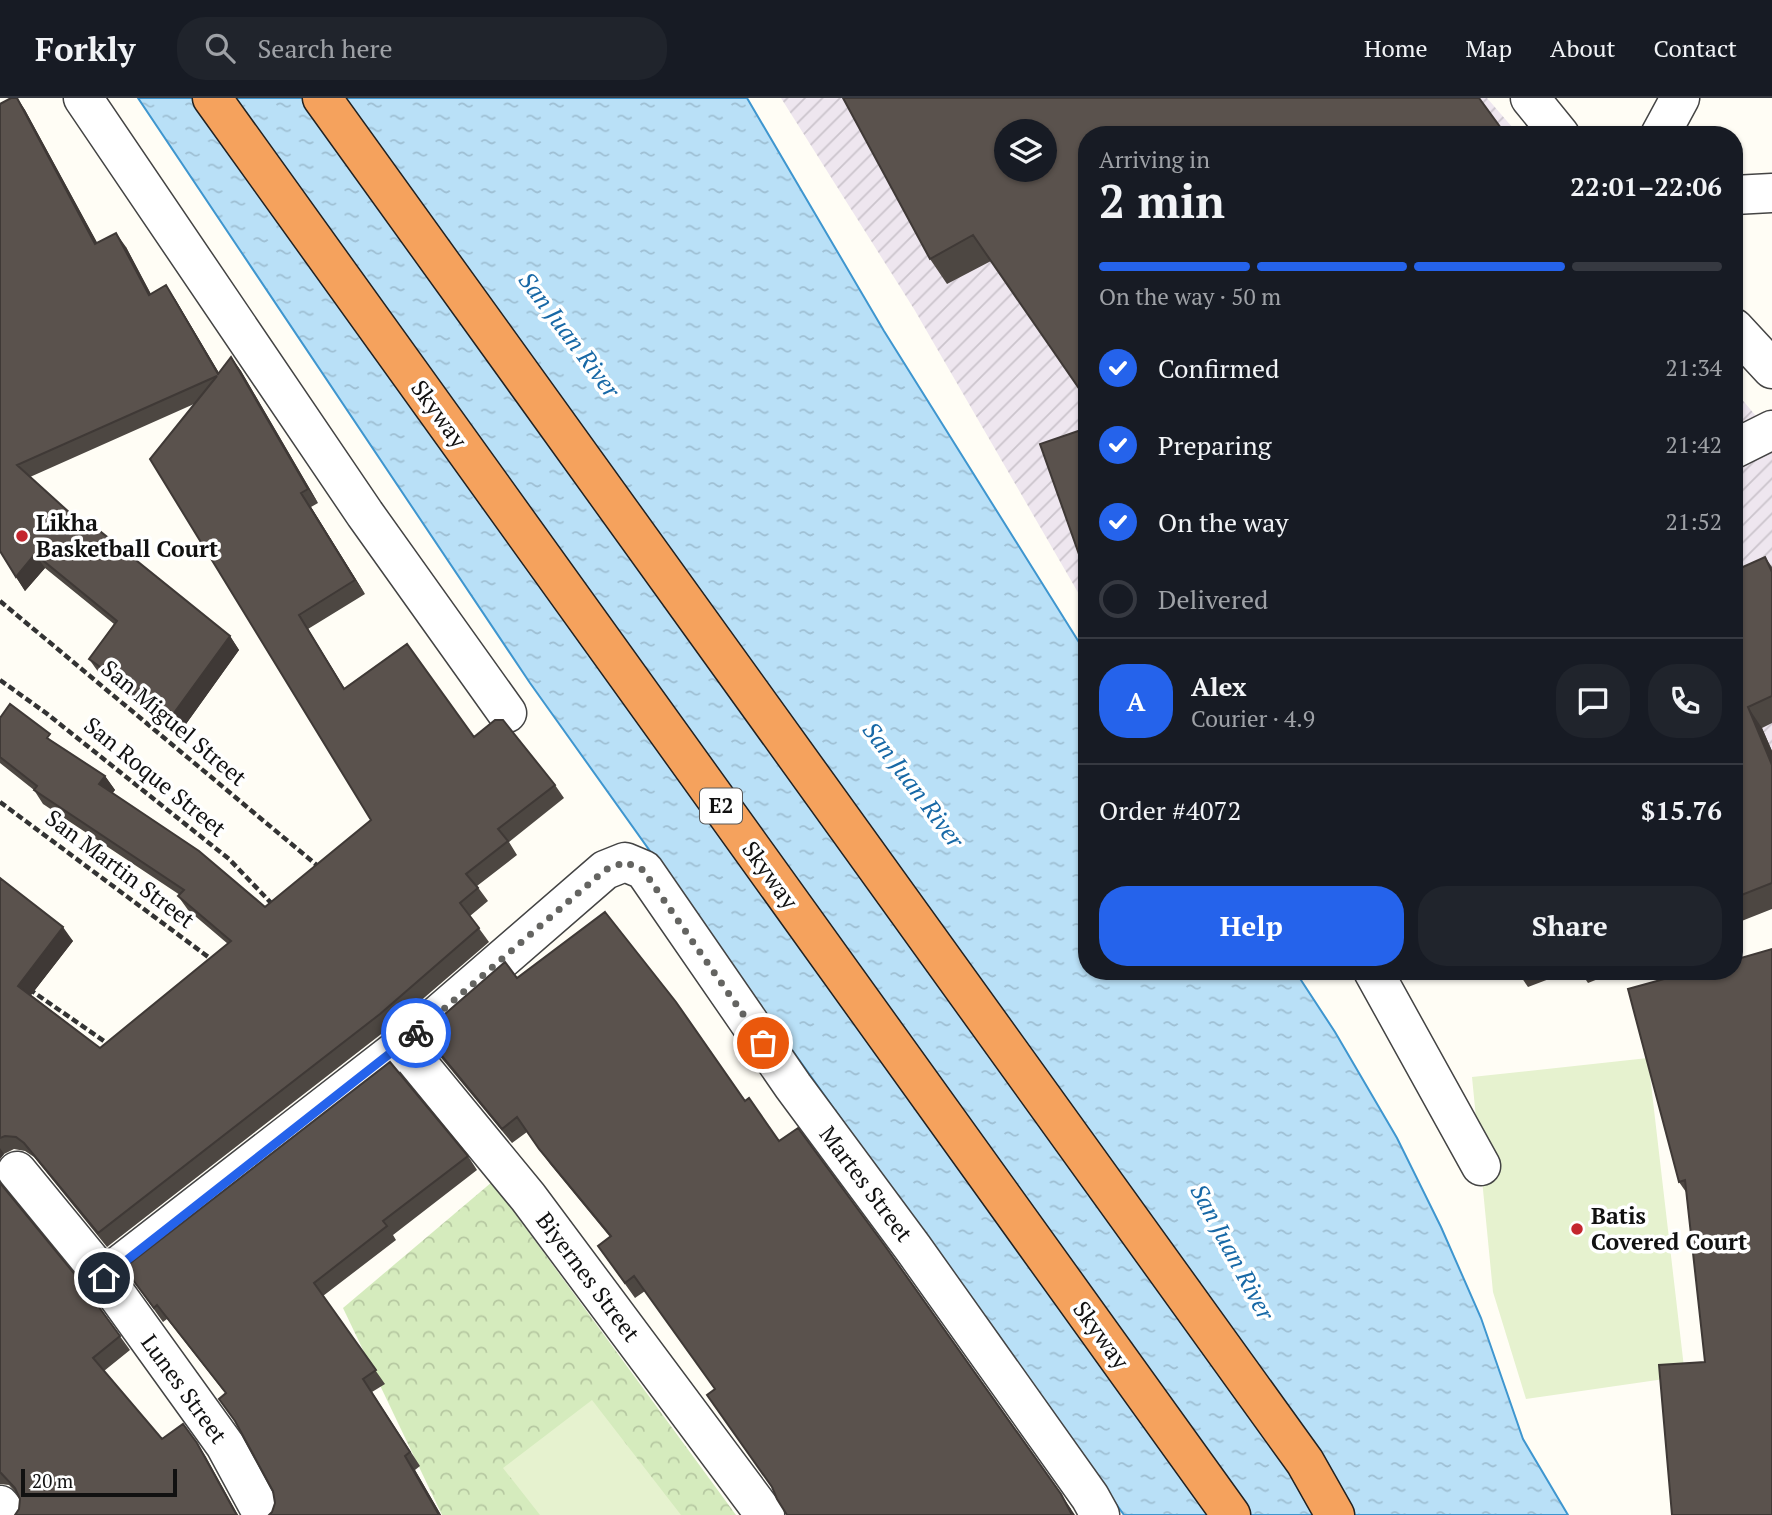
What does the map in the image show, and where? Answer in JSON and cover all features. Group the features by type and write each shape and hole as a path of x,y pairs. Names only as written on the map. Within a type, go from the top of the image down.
{"highway":[{"name":"Skyway","path":"212,98 1231,1515"},
{"path":"322,98 1297,1451 1335,1515"}],"street":[{"path":"83,98 357,502 507,713"},
{"path":"1530,98 1553,126"},
{"path":"1743,195 1772,193"},
{"path":"1743,338 1772,369"},
{"path":"1743,444 1772,430"},
{"name":"Martes Street","path":"403,1045 605,870 625,862 643,870 793,1086 913,1248 1090,1497 1100,1515"},
{"path":"1378,980 1480,1166"},
{"path":"104,1278 403,1045"},
{"name":"Biyernes Street","path":"403,1045 528,1196 765,1515"},
{"name":"Lunes Street","path":"18,1171 104,1278 225,1445 263,1515"},
{"path":"0,1505 8,1515"}],"path":[{"name":"San Miguel Street","path":"0,601 325,872"},
{"name":"San Roque Street","path":"0,680 46,713 229,859 280,912"},
{"name":"San Martin Street","path":"0,802 218,964 208,973"},
{"path":"21,983 115,1049"}],"shaded area":[{"path":"781,98 1487,98 1511,126 1078,126 1078,592 914,309"},
{"path":"1743,401 1772,435 1772,749 1743,762"}],"green space":[{"name":"Batis Covered Court","path":"1648,1058 1685,1376 1526,1399 1493,1292 1472,1077"},
{"path":"492,1182 736,1515 442,1515 343,1308"},
{"path":"592,1400 681,1515 540,1515 503,1468"}],"water":[{"name":"San Juan River","path":"138,98 747,98 884,331 1078,641 1078,980 1301,980 1335,1032 1397,1138 1441,1227 1481,1318 1523,1439 1568,1515 1124,1515 530,683"}],"building":[{"path":"17,98 95,244 116,233 149,295 166,285 218,374 231,357 308,489 301,493 355,580 299,615 344,689 407,644 474,737 495,720 503,720 555,785 498,829 508,841 466,874 478,888 460,903 479,928 380,1014 98,1233 24,1143 16,1137 0,1138 0,878 63,927 18,986 100,1048 231,941 178,896 184,890 34,790 37,786 0,757 0,718 10,704 50,734 47,738 105,776 99,784 199,851 265,907 371,820 150,459 217,376 17,465 92,533 96,528 230,636 171,717 89,659 117,621 35,554 16,577 0,551 0,104"},
{"path":"843,98 1479,98 1499,126 1078,126 1078,387 973,235 930,259"},
{"path":"1078,431 1078,552 1040,444"},
{"path":"1765,557 1772,572 1772,696 1748,707 1772,765 1772,883 1743,894 1743,567"},
{"path":"605,912 676,1002 745,1101 749,1098 779,1141 798,1128 1061,1494 1072,1515 787,1515 772,1487 707,1395 715,1389 634,1276 625,1283 598,1246 611,1236 539,1149 517,1117 502,1129 423,1033 505,962 517,978"},
{"path":"1772,949 1772,1515 1672,1515 1659,1365 1705,1362 1685,1180 1679,1182 1628,989 1660,980 1743,980 1743,957"},
{"path":"390,1062 468,1156 383,1221 387,1226 314,1283 376,1370 363,1379 410,1452 405,1456 439,1515 269,1515 275,1503 273,1491 235,1421 219,1399 226,1393 157,1305 154,1308 124,1268"},
{"path":"0,1183 77,1277 120,1336 93,1358 162,1439 183,1424 197,1443 237,1515 15,1515 20,1499 15,1488 0,1472"}],"way so far":[{"path":"416,1033 605,870 625,862 643,870 763,1043"}],"place":[{"name":"Likha Basketball Court","path":"22,536"},
{"name":"Batis Covered Court","path":"1577,1229"}],"route":[{"path":"104,1278 416,1033"}]}
